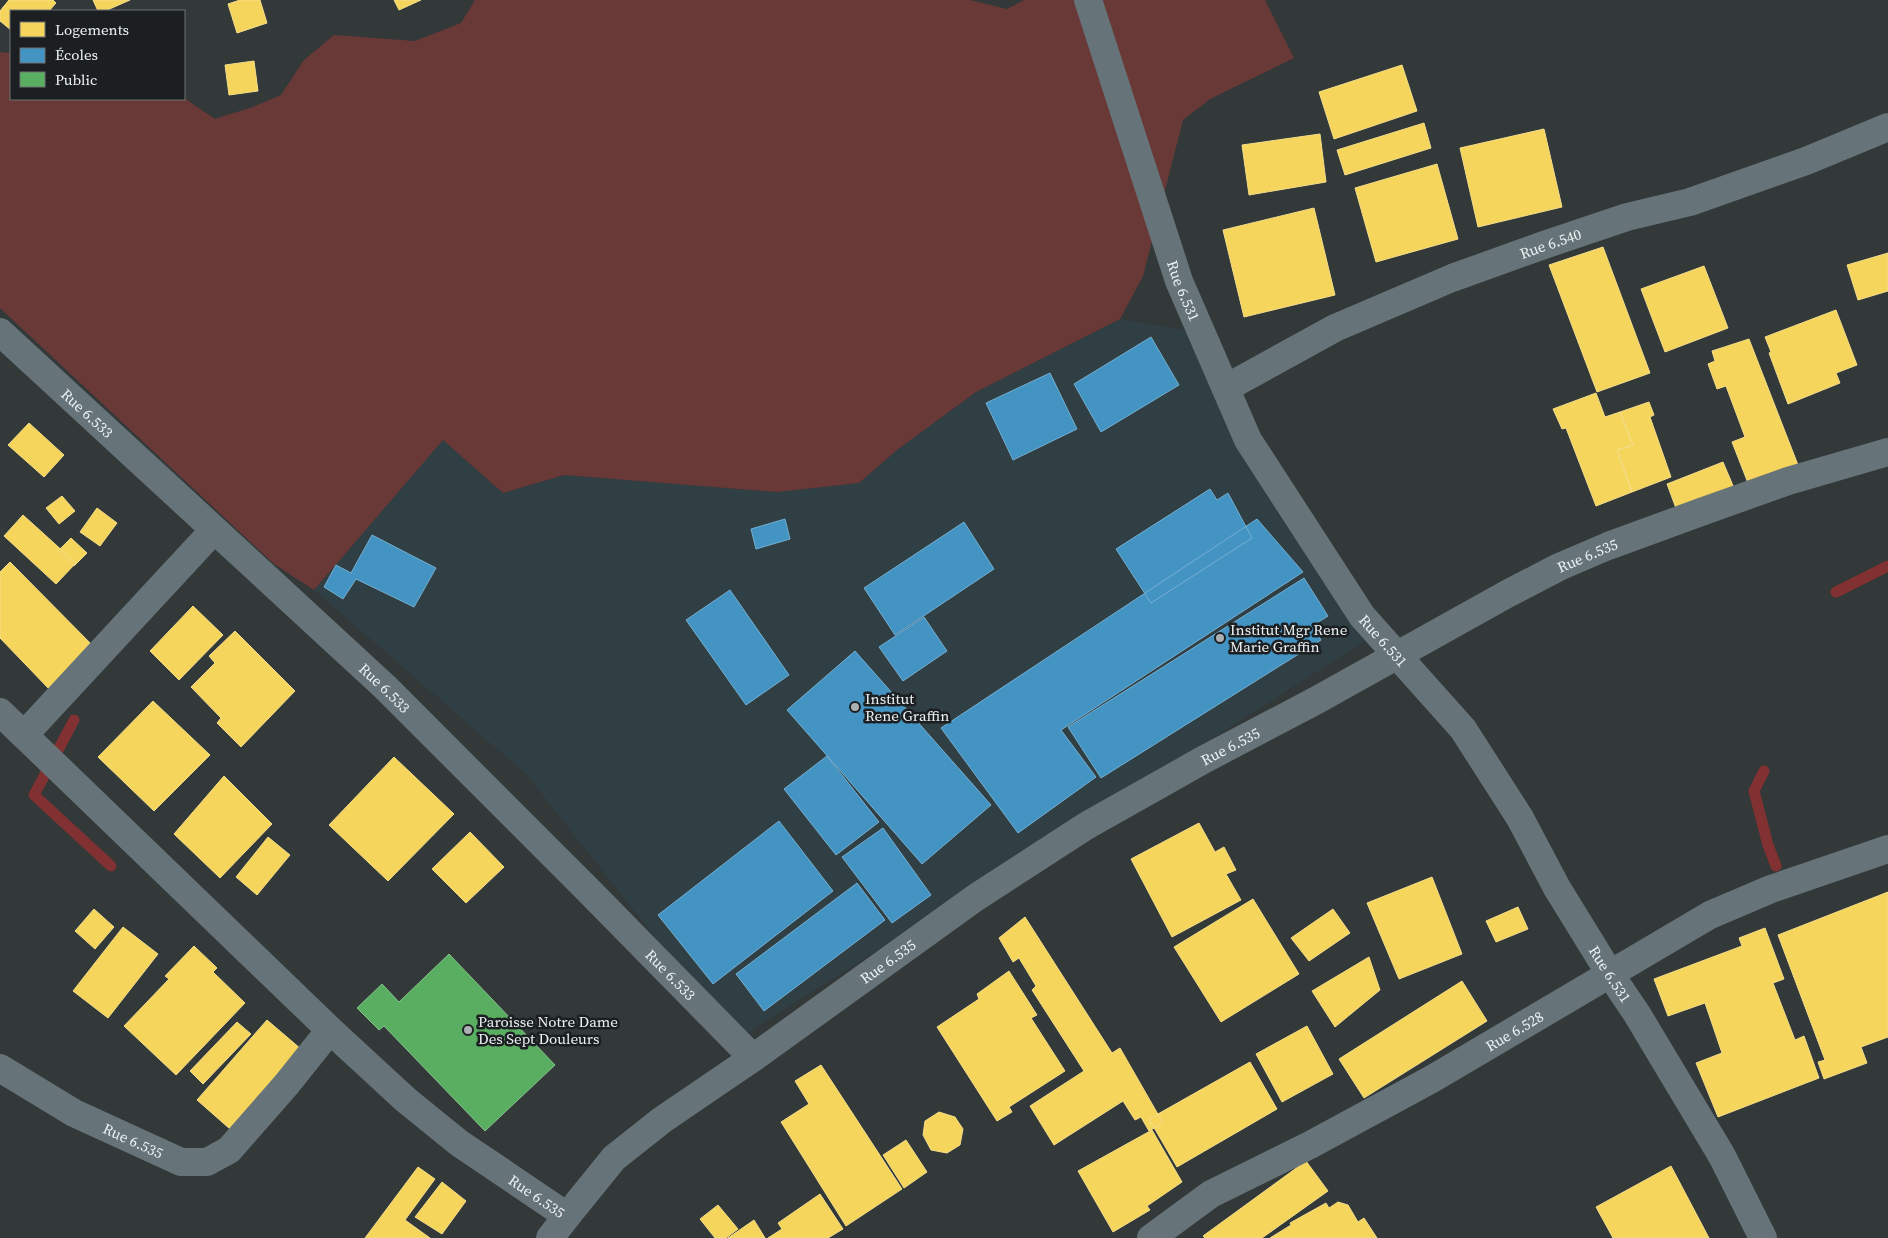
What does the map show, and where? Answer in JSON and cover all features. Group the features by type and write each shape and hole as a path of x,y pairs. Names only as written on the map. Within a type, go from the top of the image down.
{"street":[{"name":"Rue 6.531","path":"1088,0 1179,280 1248,440 1362,616 1463,729 1520,818 1557,888 1637,1014 1722,1156 1763,1238"},
{"name":"Rue 6.540","path":"1226,388 1335,328 1452,278 1544,244 1627,217 1708,196 1806,161 1888,127"},
{"name":"Rue 6.533","path":"0,332 385,687 589,890 753,1058"},
{"name":"Rue 6.535","path":"0,1068 74,1112 172,1158 181,1162 207,1162 229,1150 248,1130 330,1030 406,1100 459,1142 567,1216 614,1158 662,1120 753,1058 975,898 1086,826 1203,760 1317,700 1559,567 1608,546 1788,481 1888,452"},
{"path":"24,734 214,530"},
{"path":"0,712 330,1030"},
{"name":"Rue 6.528","path":"1151,1238 1211,1194 1372,1112 1710,914 1771,889 1888,848"},
{"path":"550,1238 567,1216"}],"shaded area":[{"path":"475,0 970,0 1007,9 1024,0 1265,0 1294,58 1210,99 1183,120 1143,276 1120,319 976,392 897,450 859,483 777,492 564,475 503,493 443,440 314,590 274,564 0,308 0,52 10,53 10,100 185,99 215,119 253,107 281,95 304,60 334,35 415,41 461,23"},
{"name":"Institut Rene Graffin","path":"1120,319 1203,333 1367,640 736,1040 527,775 314,590 443,440 503,493 564,475 777,492 859,483 897,450 976,392"}],"building: Logements":[{"path":"9,0 53,0 56,3 50,10 10,10 10,29 0,21 0,11"},
{"path":"93,0 130,0 107,10 98,10"},
{"path":"240,0 260,0 267,23 237,33 228,4"},
{"path":"394,0 421,0 399,10"},
{"path":"254,61 258,91 229,95 225,65"},
{"path":"1402,65 1417,111 1334,139 1319,92"},
{"path":"1424,123 1431,148 1345,175 1337,150"},
{"path":"1544,129 1562,207 1478,227 1460,148"},
{"path":"1320,134 1326,182 1249,195 1242,145"},
{"path":"1437,164 1458,239 1376,262 1355,188"},
{"path":"1314,208 1335,295 1244,317 1223,230"},
{"path":"1603,247 1650,373 1597,392 1549,265"},
{"path":"1888,253 1888,291 1858,300 1847,265"},
{"path":"1704,266 1728,328 1665,352 1641,289"},
{"path":"1836,310 1857,365 1836,373 1840,383 1788,404 1765,337"},
{"path":"1749,339 1798,465 1748,483 1732,442 1745,437 1726,386 1717,389 1708,364 1715,361 1712,351"},
{"path":"1596,393 1605,417 1620,412 1633,445 1617,450 1632,492 1596,506 1566,428 1562,429 1553,409"},
{"path":"1649,402 1654,415 1650,417 1671,477 1632,492 1617,450 1633,445 1620,412"},
{"path":"29,423 64,455 44,477 8,445"},
{"path":"1723,462 1734,488 1677,511 1667,484"},
{"path":"62,496 75,511 59,524 46,508"},
{"path":"97,508 117,523 100,546 80,532"},
{"path":"23,515 76,563 56,584 4,536"},
{"path":"71,538 87,553 74,566 58,551"},
{"path":"10,562 99,652 50,690 0,638 0,572"},
{"path":"193,606 223,635 179,680 150,651"},
{"path":"235,631 295,691 241,747 217,723 221,718 191,687 215,663 209,656"},
{"path":"153,701 210,755 154,811 98,757"},
{"path":"394,757 454,814 388,881 329,825"},
{"path":"224,776 272,824 220,878 174,834"},
{"path":"1199,823 1215,852 1224,847 1236,870 1226,874 1241,900 1172,937 1131,859"},
{"path":"470,832 504,867 466,903 432,869"},
{"path":"268,837 290,855 257,895 236,877"},
{"path":"1432,877 1462,954 1399,979 1367,903"},
{"path":"1888,892 1888,1037 1861,1047 1867,1063 1824,1079 1818,1062 1825,1060 1778,935"},
{"path":"1253,899 1299,974 1221,1022 1174,947"},
{"path":"1518,907 1528,929 1496,942 1486,921"},
{"path":"94,909 114,927 95,949 75,931"},
{"path":"1333,909 1350,933 1309,961 1291,938"},
{"path":"1025,917 1112,1053 1120,1048 1163,1123 1149,1131 1141,1117 1135,1120 1123,1101 1054,1145 1030,1106 1084,1071 1032,990 1036,986 1019,958 1013,962 999,938"},
{"path":"123,927 158,954 108,1018 73,991"},
{"path":"1765,928 1784,979 1773,983 1795,1040 1804,1036 1819,1078 1718,1117 1696,1063 1722,1053 1705,1003 1668,1016 1654,979 1742,946 1739,938"},
{"path":"194,946 217,968 213,972 245,1003 176,1075 124,1026 169,979 165,976"},
{"path":"1369,957 1380,990 1335,1027 1312,991"},
{"path":"1009,971 1037,1015 1031,1018 1065,1071 1009,1107 1012,1112 997,1121 937,1027 979,999 977,994"},
{"path":"1462,981 1487,1021 1364,1098 1339,1059"},
{"path":"267,1020 301,1049 230,1129 197,1100"},
{"path":"237,1022 251,1034 203,1084 190,1071"},
{"path":"1307,1026 1333,1074 1282,1102 1256,1054"},
{"path":"1250,1062 1277,1109 1177,1167 1149,1119"},
{"path":"821,1065 902,1189 846,1226 781,1122 809,1104 795,1081"},
{"path":"939,1112 955,1117 963,1129 960,1145 947,1153 931,1150 923,1135 925,1121"},
{"path":"1152,1130 1182,1182 1147,1206 1150,1210 1113,1232 1078,1171"},
{"path":"906,1140 927,1172 904,1188 883,1155"},
{"path":"1306,1161 1328,1191 1262,1238 1205,1238 1203,1236"},
{"path":"1671,1166 1709,1238 1613,1238 1596,1207"},
{"path":"418,1167 435,1179 405,1220 430,1238 365,1238"},
{"path":"442,1182 466,1201 442,1234 415,1217"},
{"path":"820,1194 843,1229 828,1238 768,1238 782,1229 778,1223"},
{"path":"1338,1202 1348,1205 1358,1222 1364,1218 1377,1238 1270,1238 1291,1225 1290,1223 1326,1203 1329,1208"},
{"path":"718,1205 738,1229 726,1238 715,1238 700,1219"},
{"path":"754,1220 765,1238 728,1238"}],"building: Écoles":[{"path":"1151,337 1179,385 1101,432 1074,384"},
{"path":"1050,373 1077,429 1013,460 986,403"},
{"path":"1210,489 1217,500 1228,493 1252,538 1151,603 1116,549"},
{"path":"785,519 790,539 756,549 751,529"},
{"path":"1257,519 1303,572 1061,730 1096,777 1018,833 941,728"},
{"path":"964,522 994,569 895,635 864,588"},
{"path":"372,535 436,568 414,607 356,579 343,599 324,587 336,565 351,573"},
{"path":"1304,578 1328,616 1312,626 1321,640 1101,778 1068,727"},
{"path":"730,590 789,675 746,705 686,620"},
{"path":"924,617 947,651 903,681 879,647"},
{"path":"855,651 991,805 922,864 787,710"},
{"path":"827,756 879,822 836,855 784,789"},
{"path":"779,821 833,891 713,984 658,915"},
{"path":"883,828 931,895 892,923 842,857"},
{"path":"857,883 885,920 764,1011 736,974"}],"building: Public":[{"path":"449,954 555,1065 485,1131 384,1026 379,1030 357,1008 382,984 399,1002"}],"waterway":[{"path":"1836,592 1888,566"},
{"path":"74,720 34,795 111,866"},
{"path":"1764,771 1754,791 1768,845 1776,866"}],"place":[{"name":"Institut Mgr Rene Marie Graffin","path":"1220,638"},
{"name":"Institut Rene Graffin","path":"855,707"},
{"name":"Paroisse Notre Dame Des Sept Douleurs","path":"468,1030"}]}
